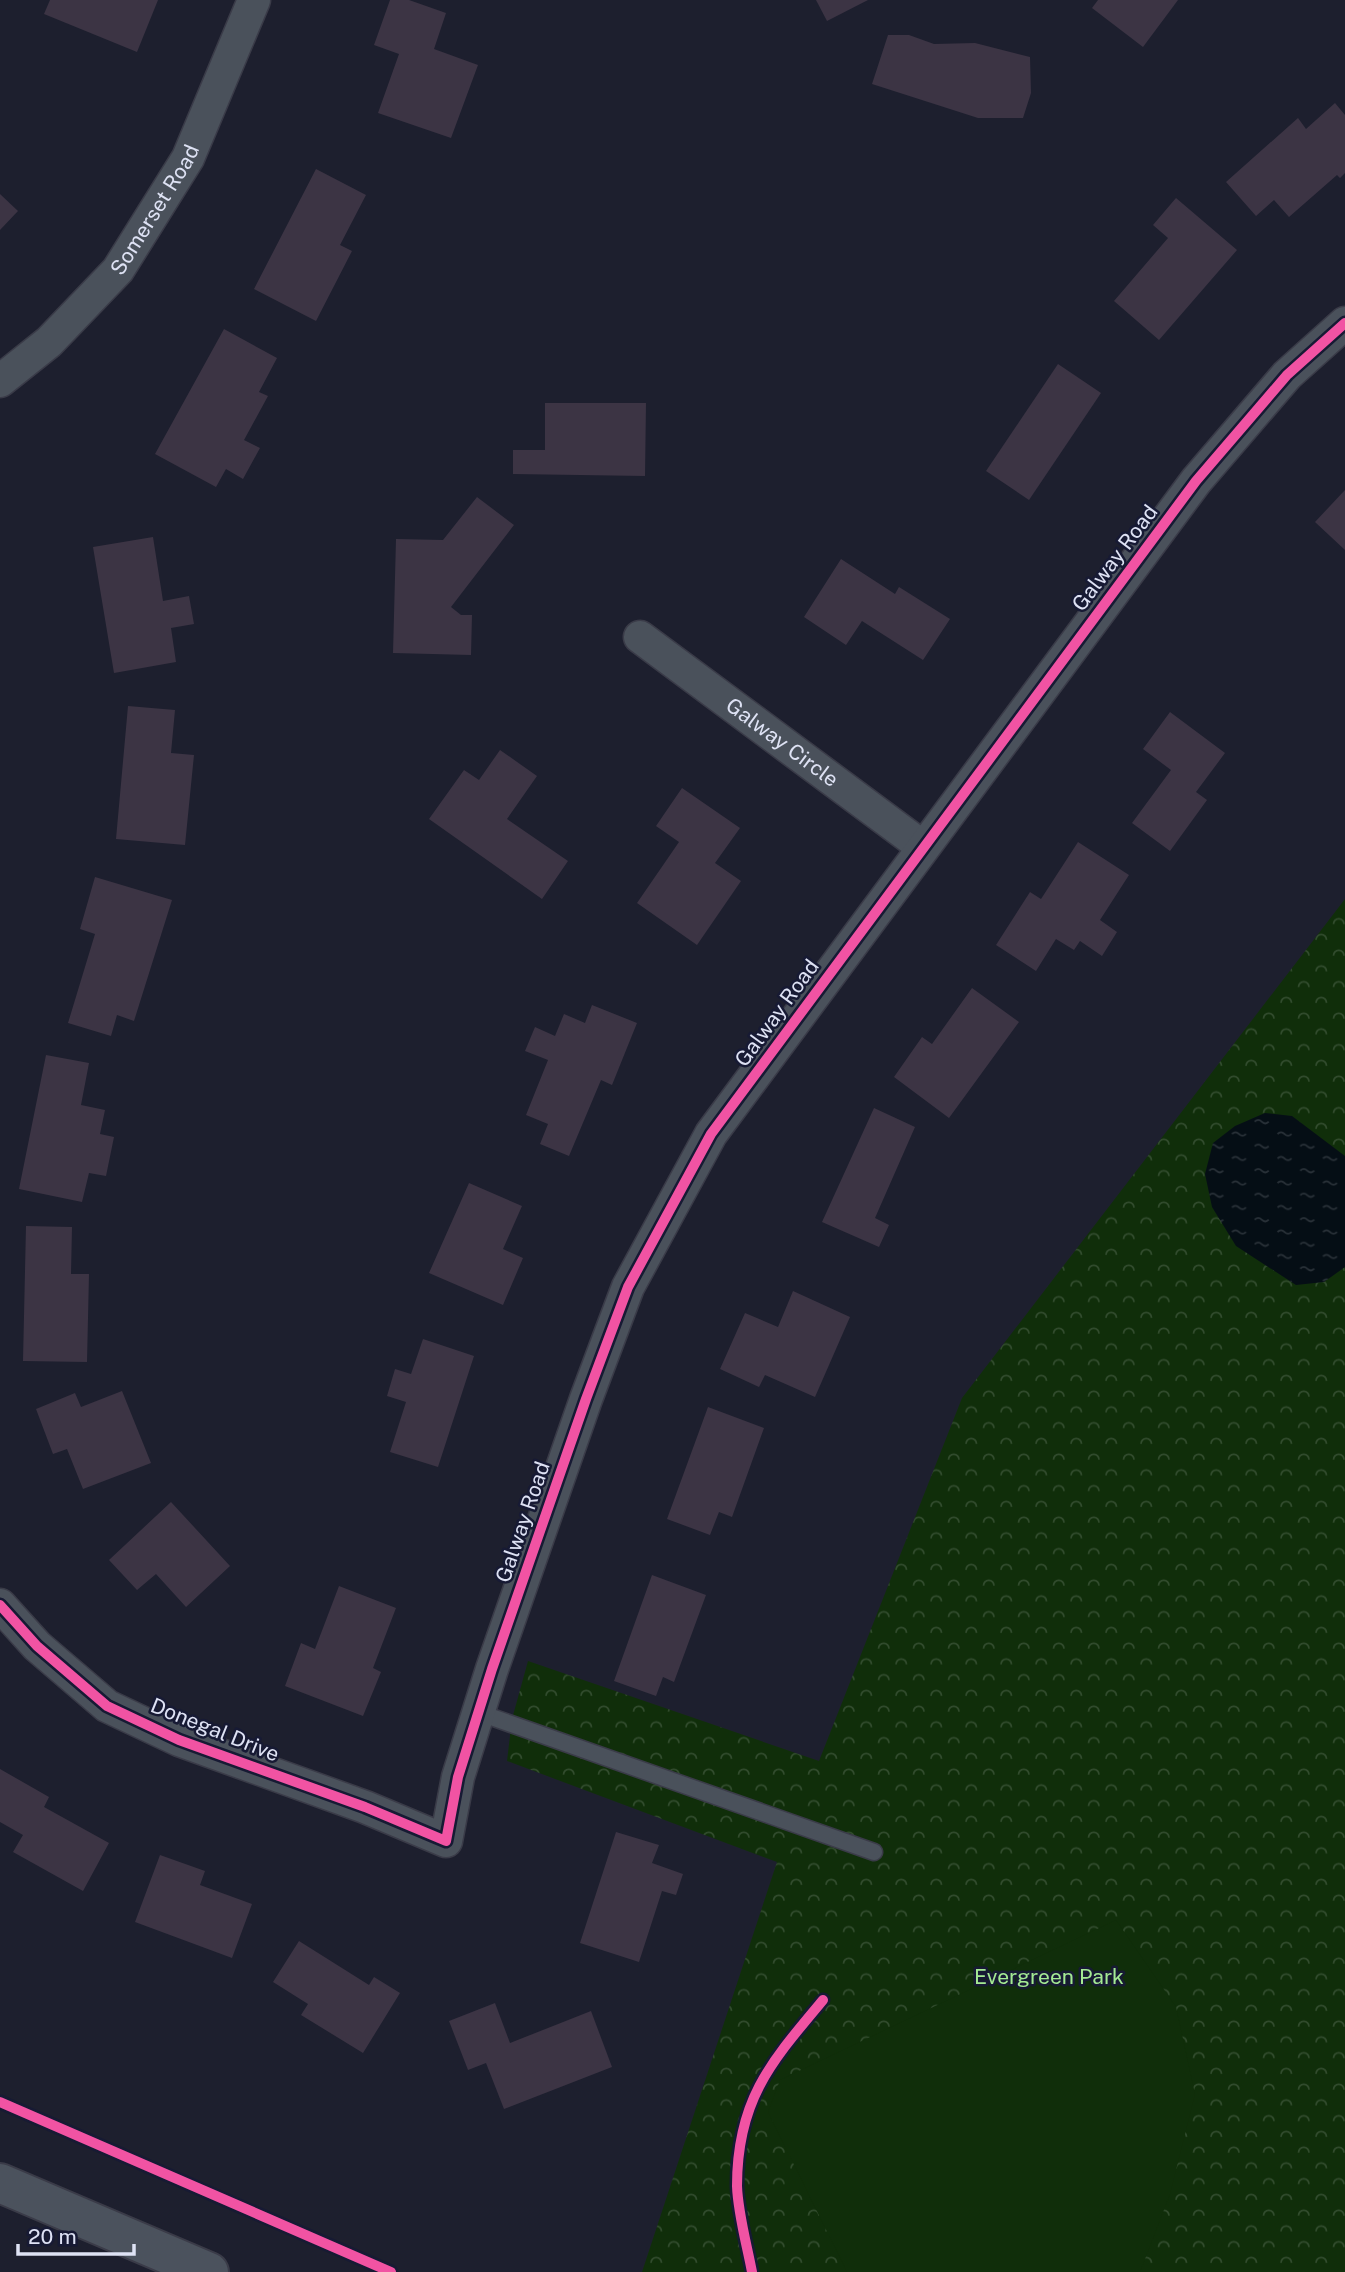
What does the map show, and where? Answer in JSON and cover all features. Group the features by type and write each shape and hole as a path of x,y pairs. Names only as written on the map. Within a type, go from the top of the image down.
{"main road":[{"path":"0,2183 209,2272"}],"street":[{"name":"Somerset Road","path":"0,381 49,342 118,271 188,158 254,0"},
{"name":"Galway Road","path":"446,1841 458,1777 498,1650 628,1287 711,1134 1196,481 1287,375 1345,323"},
{"name":"Galway Circle","path":"640,637 923,847"},
{"name":"Donegal Drive","path":"0,1605 37,1646 107,1706 179,1740 365,1807 446,1841"}],"lane":[{"path":"480,1713 874,1852"}],"green space":[{"name":"Evergreen Park","path":"1345,899 1345,2272 642,2272 777,1862 507,1761 512,1719 528,1661 819,1761 962,1398"},
{"path":"1116,1920 1176,2007 1195,2094 1170,2194 1140,2272 847,2272 768,2112 780,2080"}],"water":[{"path":"1265,1113 1292,1116 1345,1156 1345,1267 1324,1282 1296,1285 1236,1246 1212,1207 1205,1174 1213,1143 1235,1126"}],"building":[{"path":"50,0 158,0 137,52 44,14"},
{"path":"390,0 409,0 446,13 434,49 478,65 451,138 378,113 399,54 374,45"},
{"path":"816,0 868,0 827,21"},
{"path":"1098,0 1178,0 1143,47 1092,8"},
{"path":"888,35 909,35 934,44 975,43 1030,57 1031,93 1023,118 978,118 872,84"},
{"path":"1335,103 1345,115 1345,173 1340,178 1337,175 1289,217 1274,200 1256,216 1226,182 1298,118 1306,129"},
{"path":"316,169 366,195 340,245 352,251 316,321 254,289"},
{"path":"0,194 18,211 0,230"},
{"path":"1176,198 1237,250 1159,340 1114,301 1168,238 1153,225"},
{"path":"224,329 277,358 259,392 268,396 244,440 260,448 243,479 226,469 216,487 155,454"},
{"path":"1058,364 1101,393 1029,500 986,471"},
{"path":"545,403 646,403 645,476 513,474 513,450 545,450"},
{"path":"1345,490 1345,550 1315,522"},
{"path":"477,497 514,525 451,607 461,615 472,615 471,655 393,653 396,539 443,540"},
{"path":"153,537 163,601 189,596 194,624 171,628 176,662 114,673 93,547"},
{"path":"841,559 895,594 899,587 950,619 923,660 862,621 846,645 804,617"},
{"path":"128,706 175,710 171,753 194,755 185,845 116,839"},
{"path":"1170,712 1225,753 1196,792 1207,800 1170,851 1132,823 1171,770 1143,749"},
{"path":"500,750 537,776 507,819 568,861 542,899 429,819 464,770 479,780"},
{"path":"682,788 740,828 715,863 741,881 697,945 637,903 679,842 656,826"},
{"path":"1078,842 1129,875 1100,920 1117,932 1102,956 1080,941 1074,950 1056,939 1036,971 996,945 1030,892 1041,899"},
{"path":"95,877 172,900 134,1021 117,1015 111,1036 68,1023 95,934 80,929"},
{"path":"972,988 1019,1022 949,1118 894,1077 922,1037 932,1044"},
{"path":"592,1005 637,1023 612,1085 601,1080 569,1156 540,1144 548,1124 526,1115 548,1060 525,1051 535,1027 555,1036 564,1014 585,1023"},
{"path":"46,1055 89,1063 81,1105 105,1110 100,1134 114,1137 106,1176 89,1173 82,1202 19,1189"},
{"path":"874,1108 915,1127 875,1218 889,1225 879,1247 822,1222"},
{"path":"469,1183 522,1206 503,1249 523,1258 503,1305 429,1273"},
{"path":"26,1226 72,1227 71,1274 89,1274 87,1362 23,1361"},
{"path":"793,1291 850,1317 815,1397 765,1375 759,1387 720,1369 745,1313 778,1327"},
{"path":"423,1339 474,1356 438,1467 390,1452 406,1402 387,1396 395,1369 411,1374"},
{"path":"122,1391 151,1463 83,1489 67,1449 53,1454 36,1409 75,1393 81,1407"},
{"path":"708,1407 764,1428 732,1517 719,1512 710,1535 667,1519"},
{"path":"171,1502 230,1566 186,1607 156,1574 137,1590 109,1560"},
{"path":"652,1575 706,1595 674,1682 663,1677 656,1696 614,1681"},
{"path":"339,1586 396,1608 373,1668 381,1672 363,1716 285,1686 301,1643 315,1649"},
{"path":"0,1769 49,1797 44,1807 109,1843 83,1891 13,1852 23,1835 0,1822"},
{"path":"616,1832 659,1845 652,1863 683,1874 676,1895 662,1891 639,1962 580,1943"},
{"path":"160,1855 205,1871 200,1885 252,1904 232,1958 135,1922"},
{"path":"299,1941 369,1985 374,1977 400,1993 363,2053 301,2015 308,2004 273,1982"},
{"path":"495,2003 510,2043 591,2011 612,2067 504,2109 486,2063 468,2070 449,2021"}],"cycle path":[{"path":"0,1605 37,1646 107,1706 179,1740 365,1807 446,1841 458,1777 492,1669 586,1399 628,1287 711,1134 1196,481 1287,375 1345,323"},
{"path":"752,2272 737,2186 743,2129 750,2106 773,2063 823,2000"},
{"path":"0,2102 391,2272"}]}
